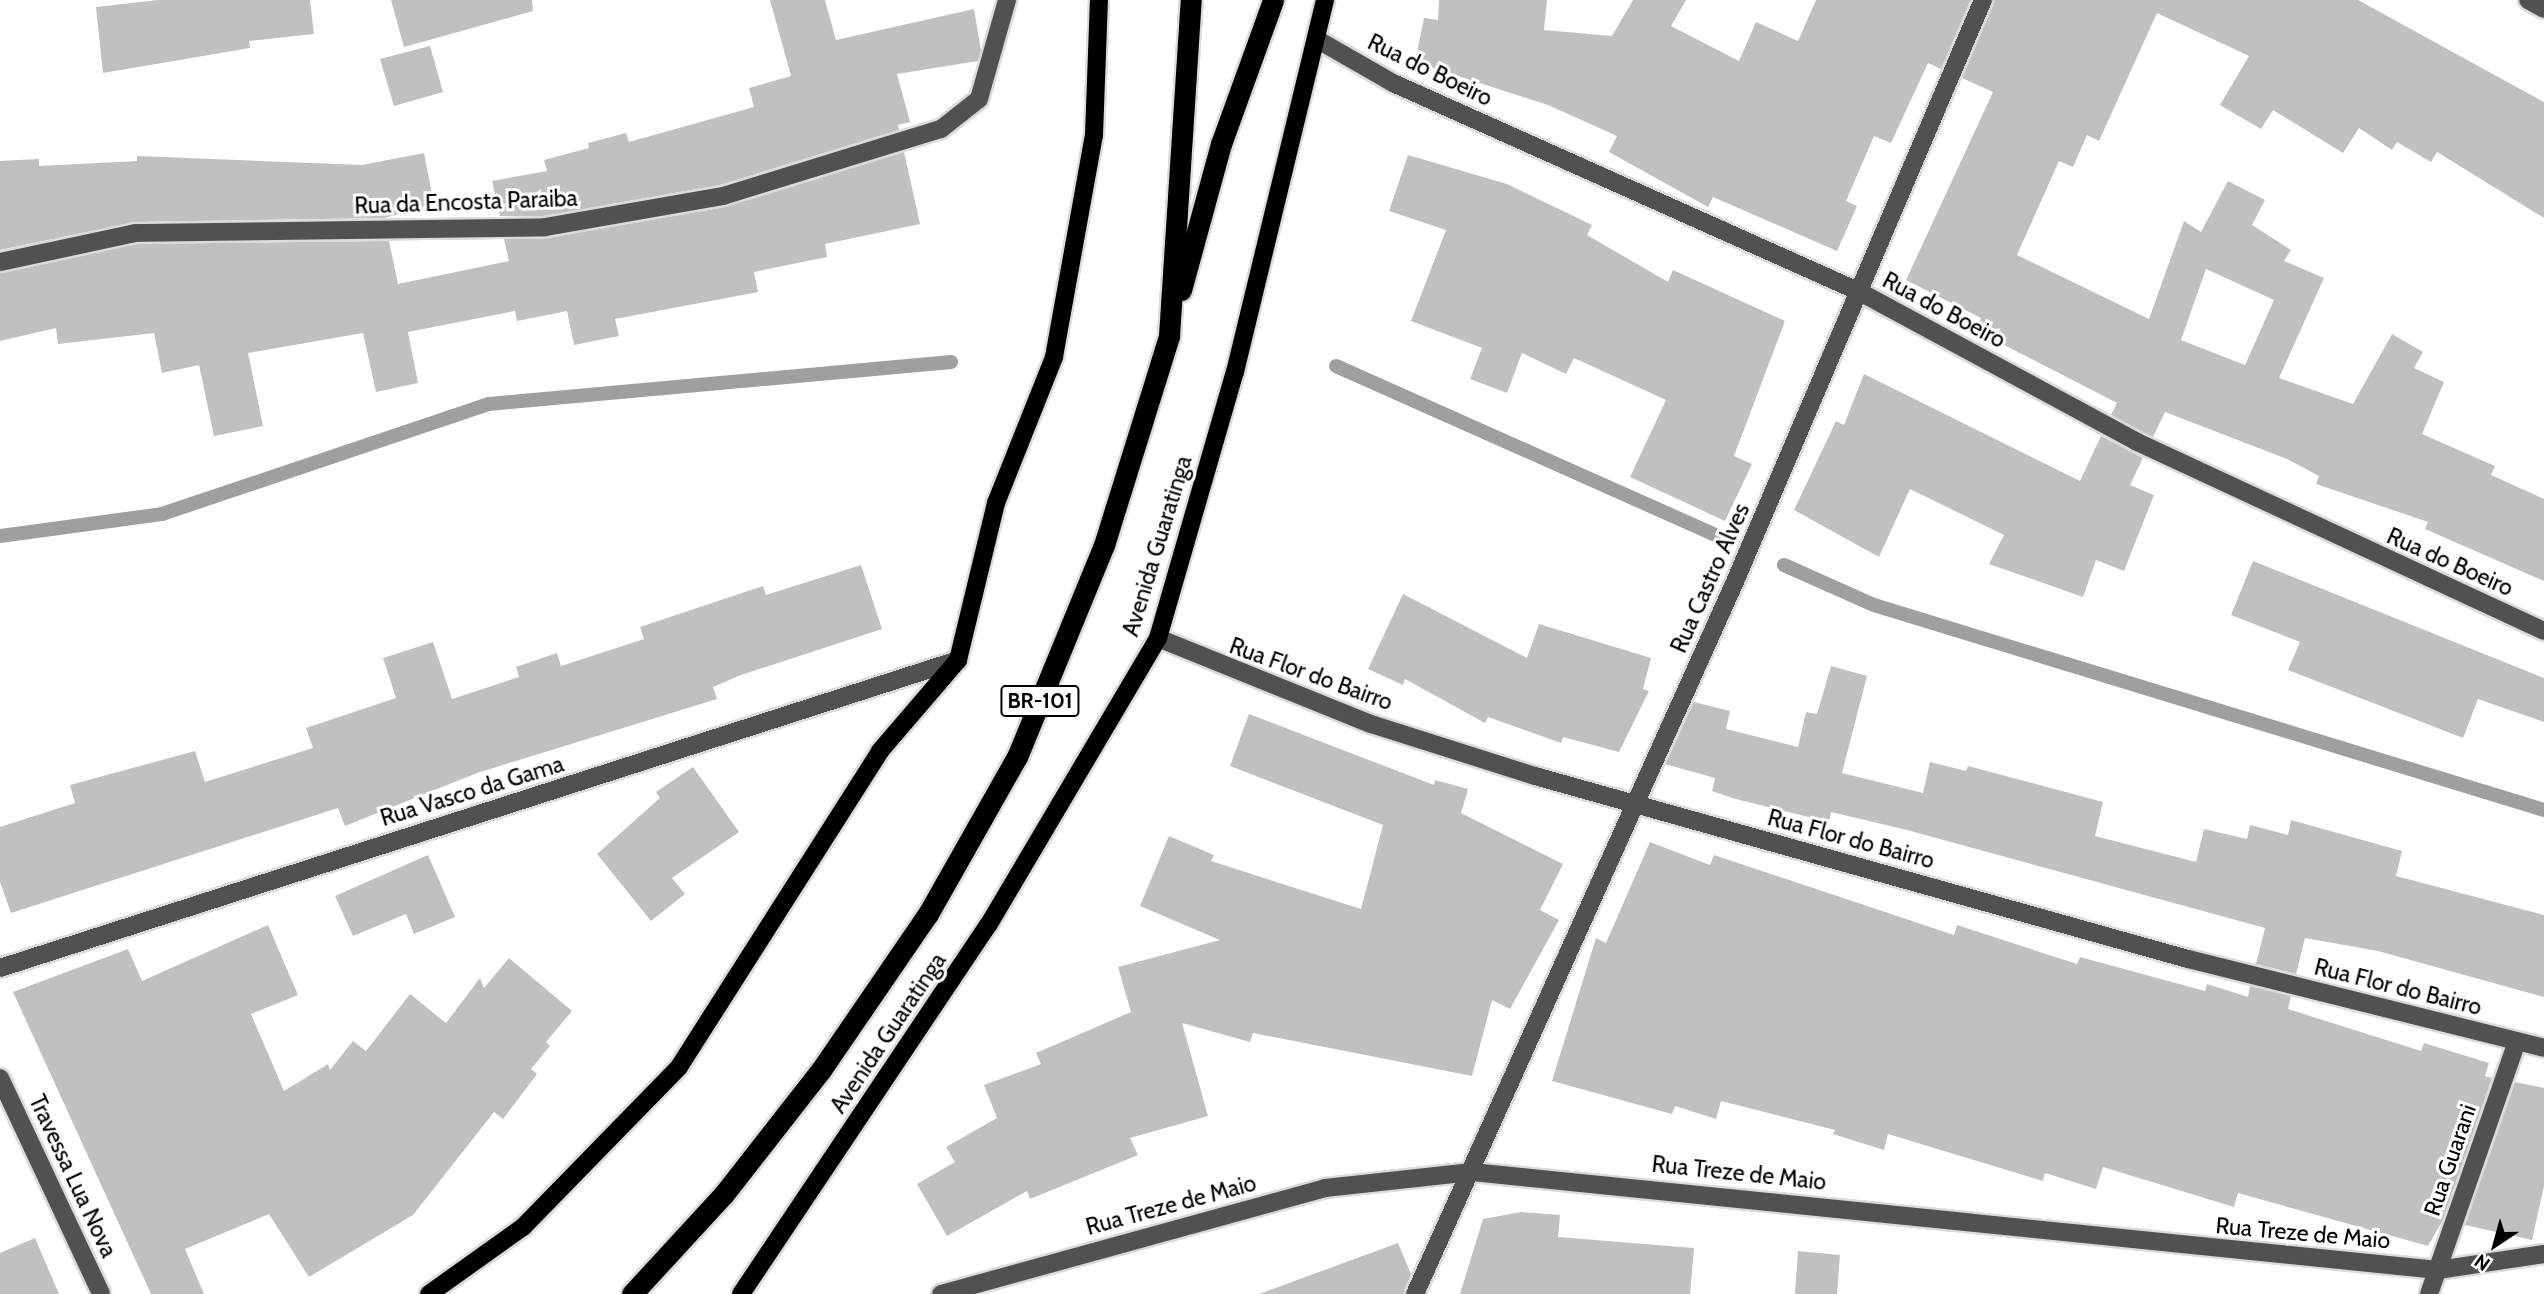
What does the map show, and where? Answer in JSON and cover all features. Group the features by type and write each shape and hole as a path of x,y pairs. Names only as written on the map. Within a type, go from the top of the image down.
{"highway":[{"name":"BR-101","path":"632,1294 724,1194 821,1070 928,914 1010,769 1104,545 1168,336 1191,0"},
{"path":"1168,336 1221,144 1273,0"}],"main road":[{"path":"429,1294 523,1227 679,1067 880,751 958,660 996,503 1054,357 1094,135 1099,0"},
{"name":"Avenida Guaratinga","path":"741,1294 989,924 1158,638 1235,372 1318,40 1325,0"}],"street":[{"name":"Rua da Encosta Paraiba","path":"0,262 135,233 545,227 723,196 941,129 979,99 1007,0"},
{"name":"Rua Castro Alves","path":"1415,1294 1635,805 1860,292 1983,0"},
{"path":"2528,0 2544,9"},
{"name":"Rua do Boeiro","path":"1318,40 1393,83 1860,292 2137,442 2544,631"},
{"name":"Rua Flor do Bairro","path":"1158,638 1371,724 1635,805 2188,959 2544,1048"},
{"name":"Rua Vasco da Gama","path":"0,968 958,660"},
{"name":"Rua Guarani","path":"2430,1294 2516,1042"},
{"name":"Travessa Lua Nova","path":"0,1078 101,1294"},
{"name":"Rua Treze de Maio","path":"941,1294 1325,1188 1472,1172 2438,1270 2544,1254"}],"building":[{"path":"158,0 310,0 314,34 249,41 250,48 103,73 96,7"},
{"path":"391,0 532,0 533,11 404,47"},
{"path":"770,0 825,0 836,40 974,9 981,51 978,61 897,74 910,122 898,125 899,130 720,185 544,216 500,216 492,181 547,171 544,160 589,148 588,143 626,133 629,142 754,107 749,88 791,76"},
{"path":"1439,0 1547,0 1544,30 1612,36 1633,0 1686,0 1671,26 1739,61 1756,22 1798,41 1816,0 1971,0 1941,69 1928,63 1891,143 1874,136 1846,201 1857,206 1837,251 1713,197 1708,207 1609,152 1617,136 1548,105 1415,62 1424,18 1438,20"},
{"path":"1994,0 2358,0 2544,102 2544,218 2437,152 2431,162 2397,142 2392,150 2359,128 2343,153 2273,110 2261,129 2220,105 2249,56 2157,13 2099,141 2087,135 2073,167 2059,161 2017,255 2149,319 2184,221 2201,232 2228,181 2265,200 2252,225 2291,250 2284,261 2324,278 2279,378 2353,404 2392,334 2423,352 2414,368 2444,382 2422,434 2495,466 2491,475 2544,499 2544,581 2425,529 2428,522 2316,484 2319,476 2287,459 2165,412 2153,437 2142,432 2111,415 2117,403 1975,330 1981,318 1906,280 1993,92 1962,78","holes":["2206,269 2274,300 2245,365 2181,340"]},
{"path":"430,46 443,92 394,106 380,59"},
{"path":"904,152 920,224 825,244 827,257 754,272 758,292 615,319 619,336 574,345 567,311 517,321 515,311 408,332 418,383 376,392 363,333 248,353 263,426 214,436 199,365 162,373 154,333 58,344 56,328 0,341 0,273 136,244 389,241 398,284 509,261 504,239 547,238 725,207"},
{"path":"424,153 434,205 384,218 135,222 0,250 0,161 39,159 39,166 137,161 137,156 362,165"},
{"path":"1408,155 1507,184 1592,225 1587,235 1668,282 1673,270 1785,321 1734,456 1752,464 1725,521 1630,477 1666,400 1574,358 1566,374 1522,353 1507,393 1470,379 1482,348 1411,321 1446,230 1389,211"},
{"path":"1864,374 2080,481 2101,436 2143,458 2130,485 2154,495 2124,571 2096,560 2083,597 1989,564 2004,535 1910,489 1879,557 1794,510 1836,421 1844,425"},
{"path":"2253,561 2544,678 2544,722 2478,699 2463,738 2288,670 2300,642 2231,615"},
{"path":"861,565 882,629 741,675 713,687 717,699 477,773 345,826 338,808 11,913 0,882 0,827 75,803 70,785 195,751 205,782 313,748 306,728 396,698 383,658 433,642 452,699 519,677 516,667 557,653 561,666 644,639 640,627 763,586 766,595"},
{"path":"1403,594 1527,658 1539,624 1651,658 1643,689 1649,691 1619,752 1563,737 1561,743 1488,717 1485,723 1405,679 1403,685 1368,669"},
{"path":"1831,666 1867,676 1842,773 1923,793 1930,762 1966,771 1968,766 2103,802 2095,836 2196,862 2204,829 2247,839 2250,825 2288,835 2291,820 2402,851 2396,876 2544,915 2544,997 2378,951 2305,938 2296,974 2256,964 2265,928 1907,830 1831,812 1829,822 1732,798 1712,791 1715,778 1665,764 1694,702 1730,711 1726,729 1798,747 1806,712 1817,714"},
{"path":"1249,714 1434,785 1435,780 1468,789 1461,813 1563,864 1540,910 1559,920 1510,1009 1492,1000 1472,1076 1253,1033 1250,1042 1182,1023 1208,1116 1130,1138 1138,1155 1030,1199 1027,1191 947,1236 917,1184 955,1162 946,1147 997,1118 984,1085 1041,1064 1036,1053 1131,1012 1118,967 1220,940 1140,906 1169,836 1214,855 1211,861 1361,909 1383,825 1230,766"},
{"path":"693,767 739,832 672,878 685,894 651,921 597,854 660,798 656,792"},
{"path":"1650,842 1710,865 1714,855 1954,935 1957,925 2077,964 2080,957 2205,991 2207,984 2248,997 2250,986 2291,996 2288,1009 2421,1051 2424,1043 2489,1063 2485,1076 2492,1078 2443,1220 2428,1246 2238,1193 2234,1207 2103,1167 2096,1189 2045,1173 2043,1181 1888,1134 1884,1150 1833,1134 1835,1130 1721,1101 1716,1119 1675,1106 1672,1114 1552,1081 1596,938 1606,943"},
{"path":"428,855 455,917 414,934 406,914 353,936 335,896"},
{"path":"268,925 298,995 251,1014 284,1091 328,1064 330,1070 353,1041 366,1051 410,994 446,1023 480,978 484,988 509,958 572,1011 546,1042 550,1046 531,1069 537,1074 503,1119 494,1112 413,1215 309,1277 269,1214 185,1249 204,1294 151,1294 13,992 128,949 142,981"},
{"path":"2515,1082 2544,1088 2544,1186 2532,1240 2465,1225"},
{"path":"1521,1212 1560,1215 1558,1237 1694,1248 1690,1294 1460,1294 1483,1219"},
{"path":"35,1238 59,1294 0,1294 0,1253"},
{"path":"1398,1243 1411,1274 1404,1294 1259,1294"},
{"path":"1798,1251 1840,1255 1837,1294 1795,1294"}],"waterway":[{"path":"0,536 162,514 489,404 951,362"},
{"path":"1336,366 1715,535"},
{"path":"1784,565 1874,605 2544,810"}]}
